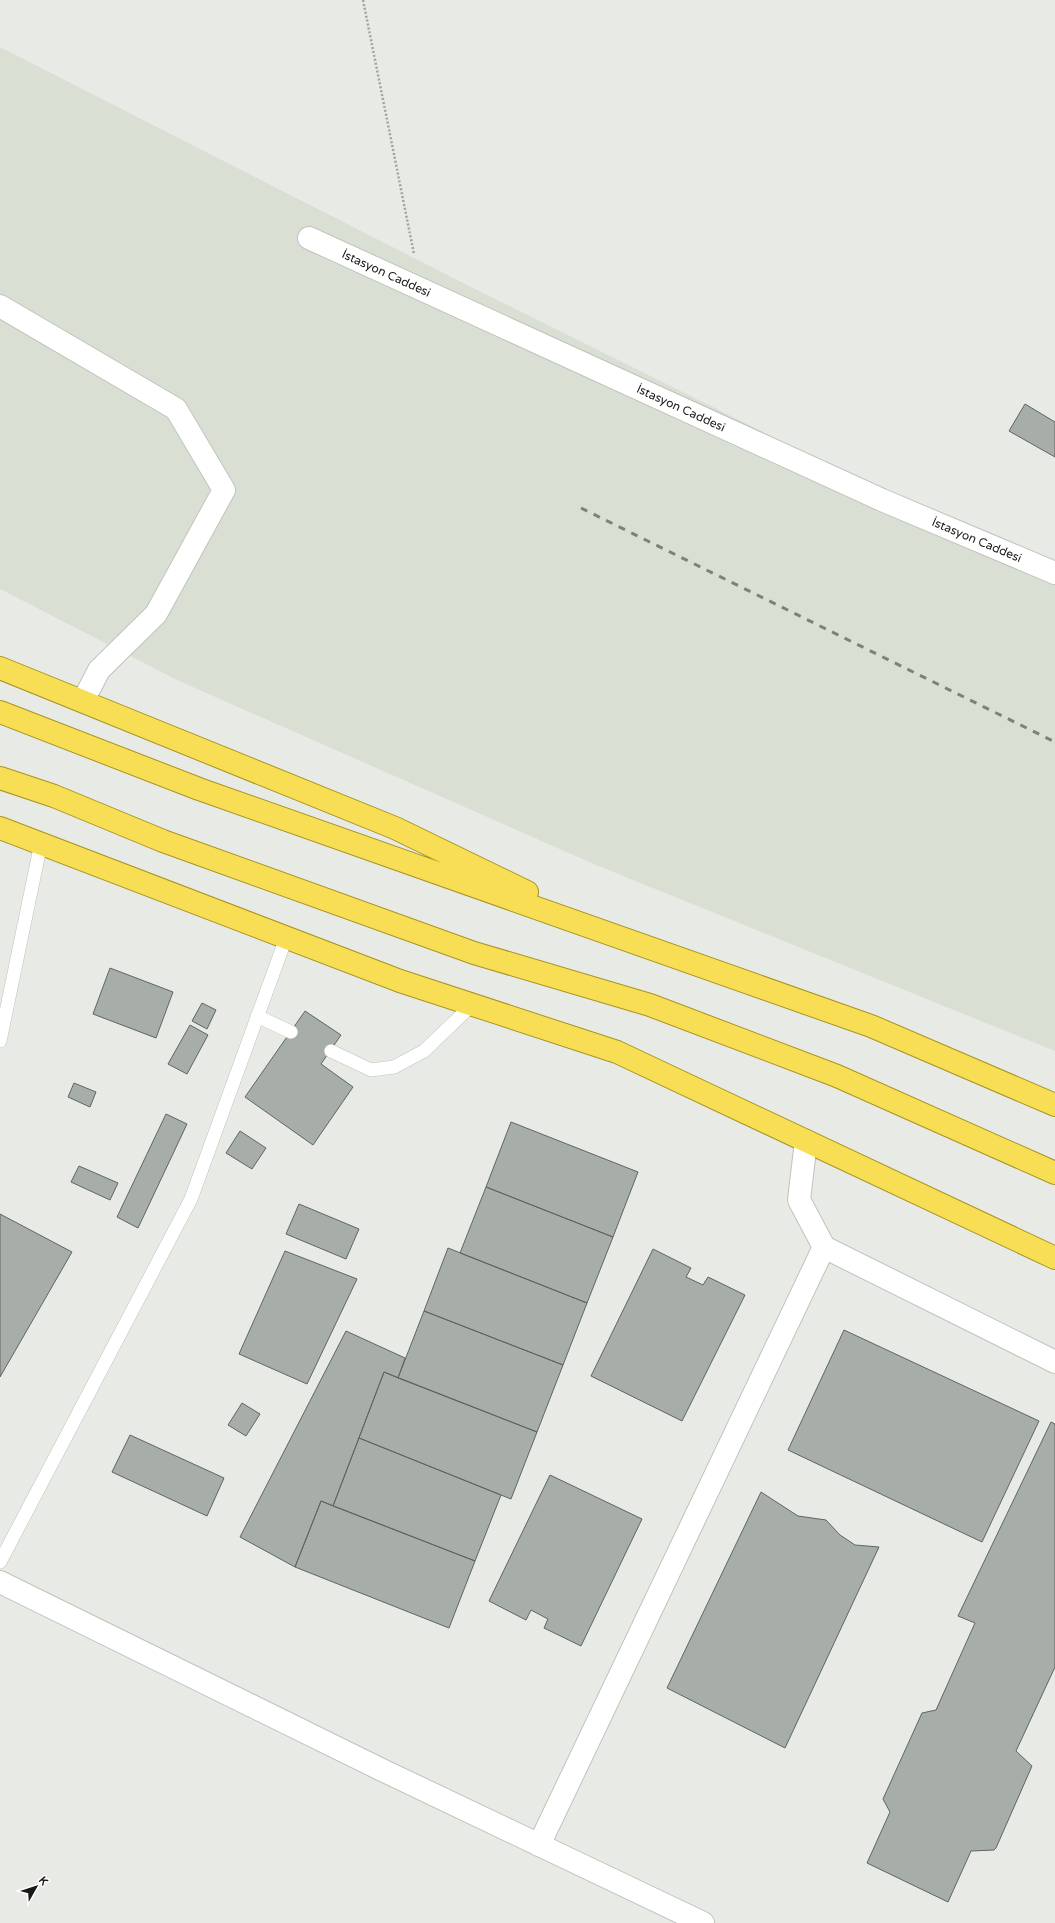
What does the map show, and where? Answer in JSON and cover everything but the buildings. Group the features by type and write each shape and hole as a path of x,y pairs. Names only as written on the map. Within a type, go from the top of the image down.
{"highway":[{"path":"0,668 396,828 626,939"},
{"path":"0,712 199,789 871,1026 1055,1105"},
{"path":"0,778 54,796 163,841 474,953 665,1010 837,1076 1055,1173"},
{"path":"0,828 400,981 617,1052 1055,1258"}],"street":[{"name":"İstasyon Caddesi","path":"310,238 882,500 1055,573"},
{"path":"0,306 176,409 224,490 156,614 99,670 83,701"},
{"path":"806,1141 799,1200 824,1246 1055,1362"},
{"path":"539,1845 824,1246"},
{"path":"0,1582 380,1770 702,1923"}],"lane":[{"path":"0,1041 41,843"},
{"path":"0,1562 190,1199 286,938"},
{"path":"331,1051 371,1070 394,1067 424,1051 472,1005"},
{"path":"257,1016 291,1032"}],"path":[{"path":"363,0 421,289"}],"shaded area":[{"path":"0,47 469,286 1055,577 1055,1051 596,865 177,680 0,589"}],"railway":[{"path":"581,508 1055,742"}]}
